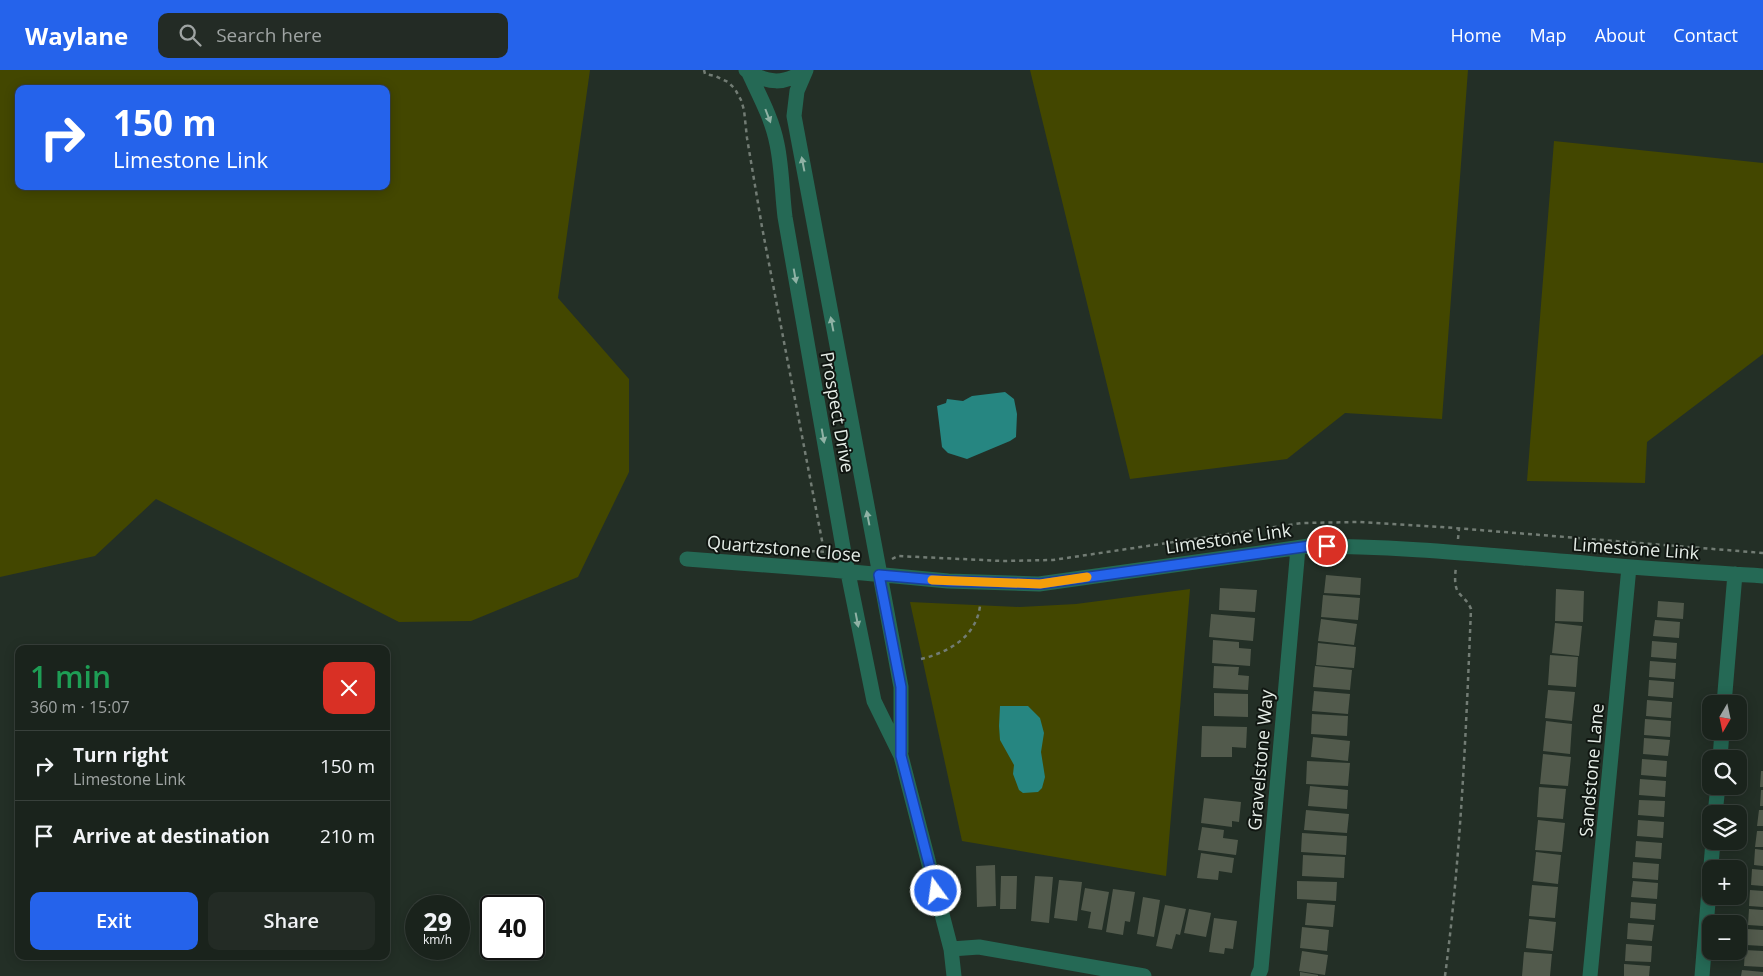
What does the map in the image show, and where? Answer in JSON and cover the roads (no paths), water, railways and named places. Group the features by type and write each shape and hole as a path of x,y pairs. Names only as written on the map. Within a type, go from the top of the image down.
{"street":[{"path":"747,71 756,77 769,81 782,81 795,77 806,70"},
{"name":"Prospect Drive","path":"806,70 797,91 794,116 901,687 901,756"},
{"name":"Prospect Drive","path":"747,71 767,113 777,142 785,217 848,572 874,701 901,756 951,949 954,976"},
{"name":"Limestone Link","path":"879,575 948,581 1040,584 1310,546 1345,546 1457,552 1629,567 1763,576"},
{"name":"Gravelstone Way","path":"1258,976 1261,969 1298,548"},
{"name":"Quartzstone Close","path":"687,559 879,575"},
{"name":"Sandstone Lane","path":"1590,976 1629,567"},
{"path":"1725,695 1735,574"},
{"path":"1702,976 1712,850"},
{"path":"951,949 979,948 1144,976"}],"water":[{"path":"1005,392 1014,399 1017,414 1016,437 967,459 948,453 942,447 937,406 946,403 947,399 963,401 972,396"},
{"path":"1000,706 1028,706 1040,718 1044,733 1041,752 1045,777 1042,788 1038,792 1023,793 1019,790 1013,774 1014,765 1000,740"}]}
